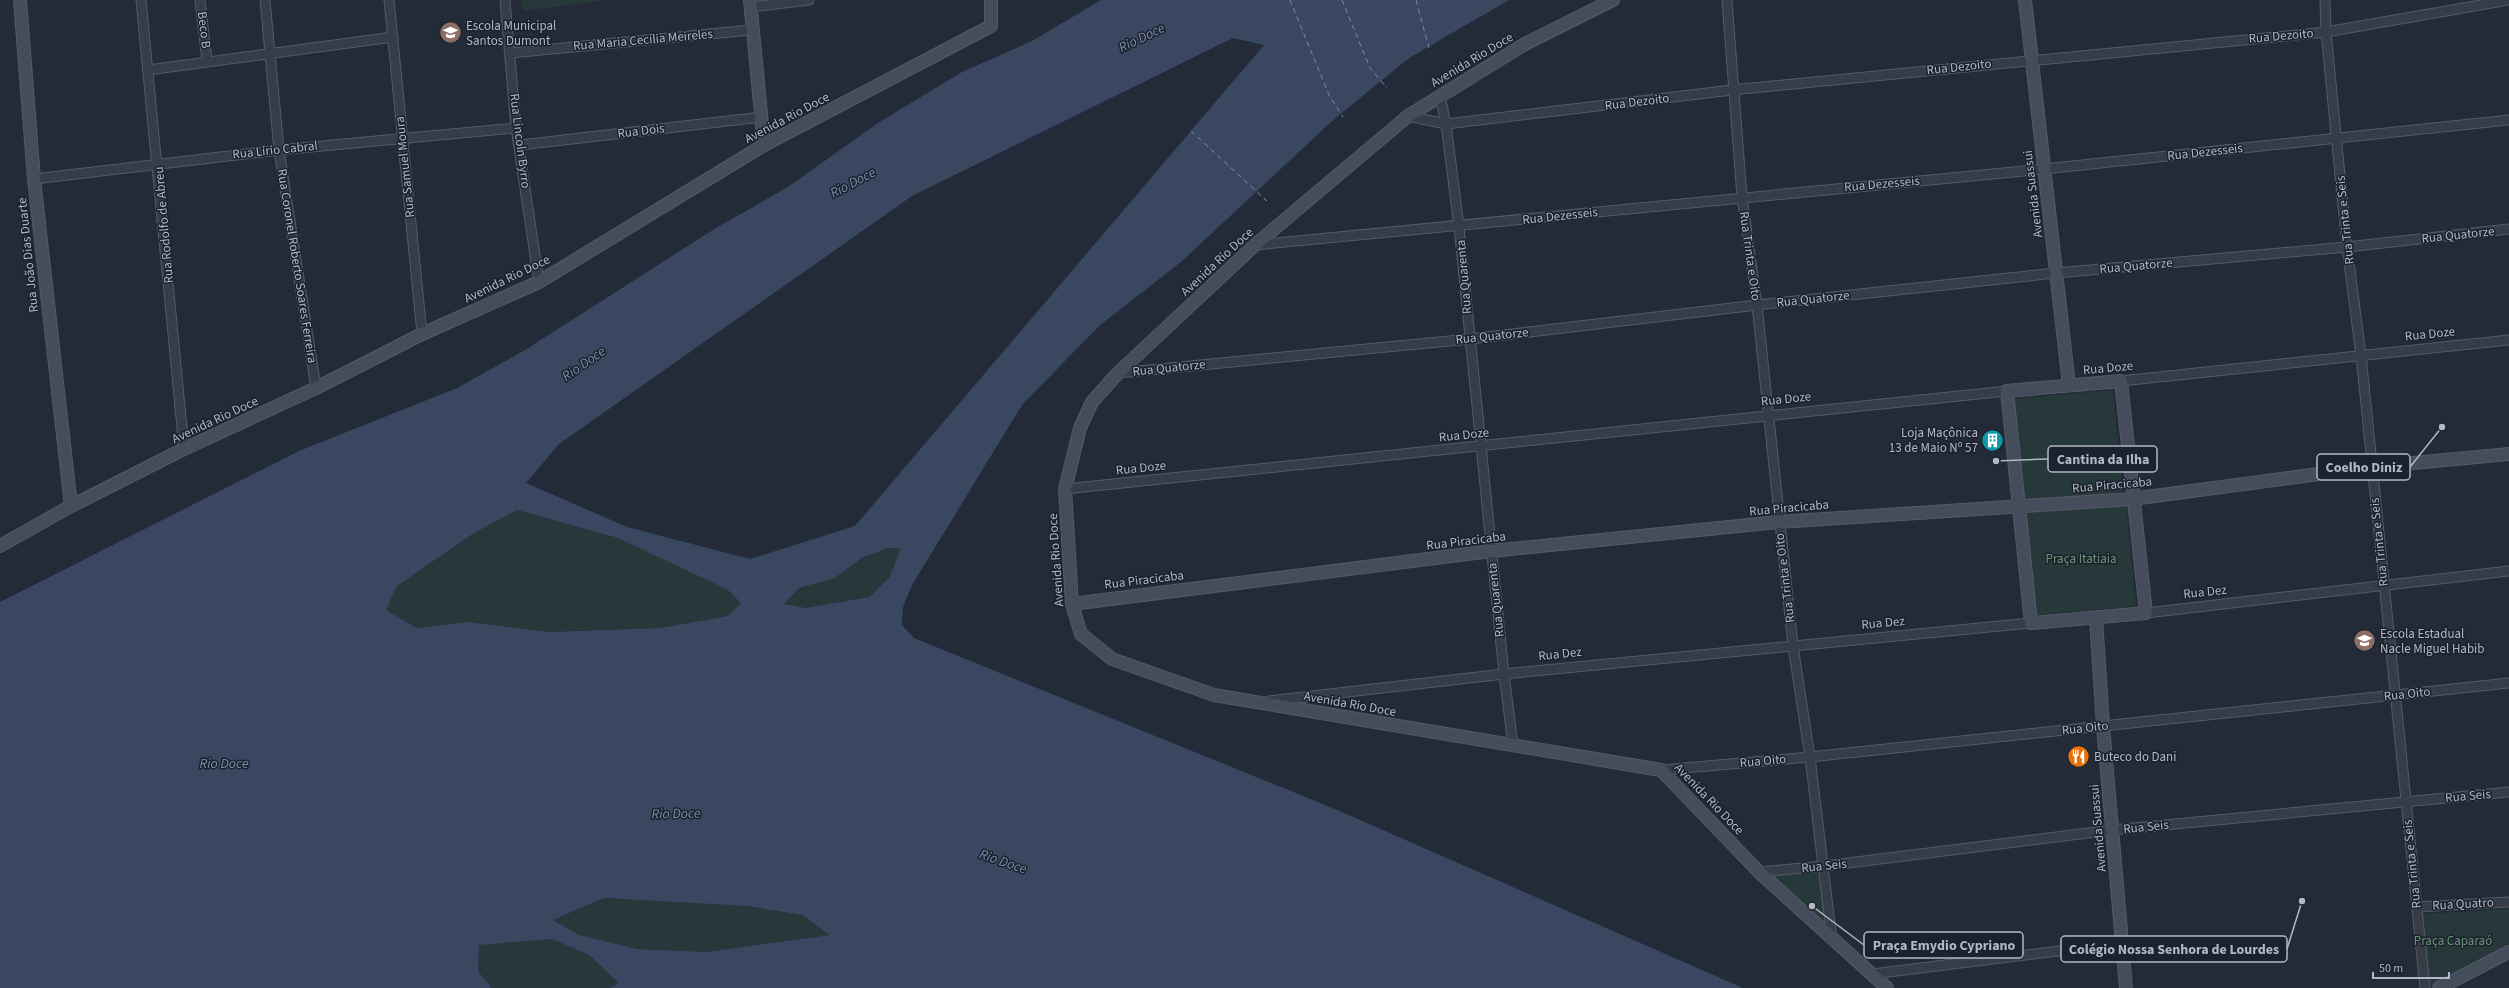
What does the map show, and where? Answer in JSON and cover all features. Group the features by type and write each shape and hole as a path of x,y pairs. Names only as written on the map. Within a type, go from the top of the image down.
{"street":[{"name":"Rua João Dias Duarte","path":"20,0 34,179 71,506"},
{"name":"Rua Rodolfo de Abreu","path":"141,0 158,164 184,449"},
{"name":"Beco B","path":"200,0 207,61"},
{"name":"Rua Coronel Roberto Soares Ferreira","path":"265,0 279,150 316,388"},
{"name":"Rua Samuel Moura","path":"389,0 394,37 402,137 422,334"},
{"name":"Rua Lincoln Byrro","path":"505,0 516,128 520,146 539,282"},
{"path":"764,145 750,3 809,0"},
{"name":"Avenida Rio Doce","path":"0,546 71,506 184,449 316,388 422,334 539,282 764,145 991,26 991,0"},
{"name":"Avenida Rio Doce","path":"1613,0 1525,44 1408,116 1255,245 1118,373 1092,402 1080,428 1066,489 1072,604 1081,634 1112,659 1214,695 1661,770 1759,872 1832,940 1887,988"},
{"name":"Rua Trinta e Oito","path":"1727,0 1732,90 1742,197 1757,305 1769,415 1778,522 1793,646 1810,757 1832,940"},
{"name":"Avenida Suassui","path":"2025,0 2069,385"},
{"name":"Rua Trinta e Seis","path":"2325,0 2326,32 2346,247 2361,355 2394,695 2425,988"},
{"name":"Rua Dezoito","path":"1408,116 1446,124 1732,90 2326,32 2509,0"},
{"name":"Rua Maria Cecília Meireles","path":"510,53 752,30"},
{"path":"148,70 394,37"},
{"name":"Rua Quarenta","path":"1440,96 1446,124 1459,227 1482,447 1491,551 1513,745"},
{"name":"Rua Dois","path":"520,146 762,117"},
{"name":"Rua Dezesseis","path":"1255,245 1459,227 2509,120"},
{"name":"Rua Lírio Cabral","path":"34,179 279,150 402,137 516,128"},
{"name":"Rua Quatorze","path":"1118,373 1470,339 1757,305 2056,273 2346,247 2509,229"},
{"name":"Rua Doze","path":"1066,489 1482,447 1769,415 2121,381 2509,340"},
{"path":"2121,381 2132,499 2146,613"},
{"path":"2007,391 2031,623"},
{"name":"Rua Piracicaba","path":"1072,604 1491,551 1778,522 2132,499 2371,467 2509,454"},
{"name":"Rua Dez","path":"1260,702 1504,674 2146,613 2509,571"},
{"name":"Avenida Suassui","path":"2096,618 2102,726 2126,988"},
{"name":"Rua Oito","path":"1661,770 1810,757 2509,683"},
{"name":"Rua Seis","path":"1759,872 1824,866 2112,830 2509,792"},
{"name":"Rua Quatro","path":"2416,907 2509,902"},
{"path":"1872,974 2123,943"},
{"path":"2439,988 2509,952"}],"green space":[{"path":"521,0 606,0 523,11"},
{"path":"2113,390 2123,492 2023,501 2013,399"},
{"name":"Praça Itatiaia","path":"2126,504 2136,606 2036,615 2026,513"},
{"path":"517,510 618,538 728,590 741,603 728,616 660,628 550,632 467,622 417,628 386,610 397,586 474,533"},
{"path":"888,548 901,548 889,578 869,597 806,608 784,604 799,588 835,578 863,558"},
{"path":"1824,866 1832,940 1759,872"},
{"path":"604,898 747,906 802,915 831,935 706,952 637,949 579,935 553,920"},
{"name":"Praça Caparaó","path":"2509,909 2509,945 2430,986 2421,914"},
{"path":"552,939 589,955 620,983 609,988 492,988 478,971 479,945"}],"water":[{"name":"Rio Doce","path":"1101,0 1509,0 1409,58 1332,121 1181,262 1099,326 1022,405 912,585 903,607 902,625 914,638 1335,809 1743,988 609,988 619,983 589,955 552,939 479,945 478,971 492,988 0,988 0,602 299,451 457,388 525,350 716,228 788,187 878,123 962,72 1032,41","holes":["1233,38 1264,45 855,526 750,559 627,527 526,483 559,444 912,196","517,510 618,538 728,590 741,603 728,616 660,628 550,632 467,622 417,628 386,610 397,586 474,533","888,548 901,548 889,578 869,597 806,608 784,604 799,588 835,578 862,558","604,898 747,906 802,915 830,935 706,952 637,949 579,935 553,920"]}],"ferry route":[{"path":"1290,0 1329,95 1343,117"},
{"path":"1342,0 1370,68 1387,88"},
{"path":"1416,0 1429,48"},
{"path":"1191,131 1267,201"}],"place":[{"name":"Escola Municipal Santos Dumont","path":"451,33"},
{"name":"Coelho Diniz","path":"2442,427"},
{"name":"Loja Maçônica 13 de Maio Nº 57","path":"1993,440"},
{"name":"Cantina da Ilha","path":"1996,461"},
{"name":"Escola Estadual Nacle Miguel Habib","path":"2365,641"},
{"name":"Buteco do Dani","path":"2078,757"},
{"name":"Colégio Nossa Senhora de Lourdes","path":"2302,901"},
{"name":"Praça Emydio Cypriano","path":"1812,906"}]}
